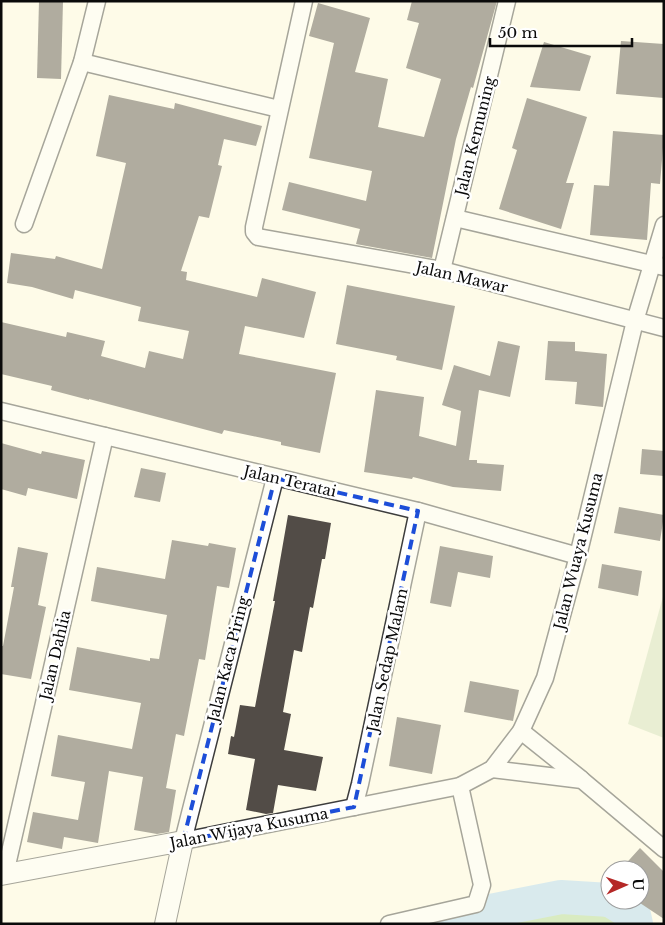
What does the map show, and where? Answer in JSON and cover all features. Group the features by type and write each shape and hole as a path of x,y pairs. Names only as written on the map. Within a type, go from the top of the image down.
{"street":[{"path":"24,224 82,62 97,1"},
{"path":"82,62 279,109 304,1"},
{"name":"Jalan Kemuning","path":"442,270 507,1"},
{"name":"Jalan Mawar","path":"279,109 254,227 254,232 258,237 442,270 664,328"},
{"path":"455,218 658,266"},
{"name":"Jalan Wuaya Kusuma","path":"492,768 520,731 545,678 578,556 635,321 658,266 664,225"},
{"name":"Jalan Teratai","path":"1,411 418,511 578,556"},
{"name":"Jalan Dahlia","path":"3,875 105,436"},
{"name":"Jalan Kaca Piring","path":"183,841 274,478"},
{"name":"Jalan Sedap Malam","path":"354,807 418,511"},
{"path":"520,731 664,849"},
{"path":"492,768 582,780"},
{"name":"Jalan Wijaya Kusuma","path":"3,875 460,786 492,768"},
{"path":"389,924 476,904 482,885 460,786"},
{"path":"165,924 183,841"}],"highlighted area":[{"path":"275,478 418,511 354,807 183,841"}],"green space":[{"path":"664,593 664,738 628,724"},
{"path":"600,906 600,910 627,910 632,924 477,924"}],"building":[{"path":"39,1 63,1 61,79 37,78"},
{"path":"412,1 497,1 473,88 471,87 456,139 432,258 356,244 360,229 282,210 289,182 366,201 372,171 309,158 334,43 309,36 318,3 370,18 355,72 388,79 378,127 424,137 441,79 406,68 419,23 407,20"},
{"path":"621,41 664,44 664,98 616,94"},
{"path":"544,42 591,56 580,91 530,87"},
{"path":"109,95 174,109 175,103 262,126 256,146 224,139 218,165 222,166 209,218 199,216 181,271 187,272 186,280 257,297 262,278 316,292 304,338 245,326 239,354 336,373 320,453 281,445 281,442 224,430 222,434 51,390 52,386 1,374 1,322 66,337 67,332 105,341 101,356 145,368 149,351 183,359 189,331 138,321 141,307 75,290 73,299 32,287 7,283 11,253 55,259 56,256 102,269 126,163 96,156"},
{"path":"527,98 587,117 566,183 574,183 561,229 499,209 517,150 512,148"},
{"path":"613,131 664,135 660,184 651,183 647,240 590,235 594,185 609,186"},
{"path":"347,285 455,306 442,370 396,360 397,356 336,344"},
{"path":"498,341 520,346 510,397 479,390 469,460 477,460 477,463 504,465 501,491 453,487 413,477 412,479 364,472 376,390 424,397 419,436 456,446 461,411 442,405 454,365 490,376"},
{"path":"548,341 575,342 575,351 607,354 603,407 575,404 577,382 545,380"},
{"path":"1,443 41,454 42,451 85,460 77,499 28,488 26,496 1,489"},
{"path":"642,449 664,451 664,476 640,474"},
{"path":"141,468 166,473 160,502 134,497"},
{"path":"619,507 664,515 660,541 614,533"},
{"path":"288,515 331,523 325,559 322,559 313,608 310,607 302,652 294,650 283,712 291,714 284,750 323,757 316,791 278,785 273,813 266,814 246,810 255,759 228,754 231,736 234,737 240,705 255,707 275,601 273,601"},
{"path":"172,540 208,546 209,543 236,548 229,588 217,586 205,660 199,659 184,736 176,734 166,788 176,790 169,832 157,834 134,830 143,777 109,771 98,843 64,837 62,849 27,842 33,812 78,820 85,782 51,776 58,735 132,749 141,703 69,690 77,647 150,661 150,658 159,659 167,615 91,601 97,567 165,579"},
{"path":"440,546 493,556 490,578 458,572 451,607 430,603"},
{"path":"18,547 48,553 38,605 46,607 31,679 1,674 1,646 3,646 14,587 11,587"},
{"path":"602,564 642,571 638,596 598,588"},
{"path":"470,681 519,690 513,721 464,712"},
{"path":"397,717 441,725 432,774 389,766"},
{"path":"640,848 664,872 664,919 650,910 650,860 629,860"}],"waterway":[{"path":"424,924 561,897 600,899"},
{"path":"626,910 634,915 636,924"}]}
